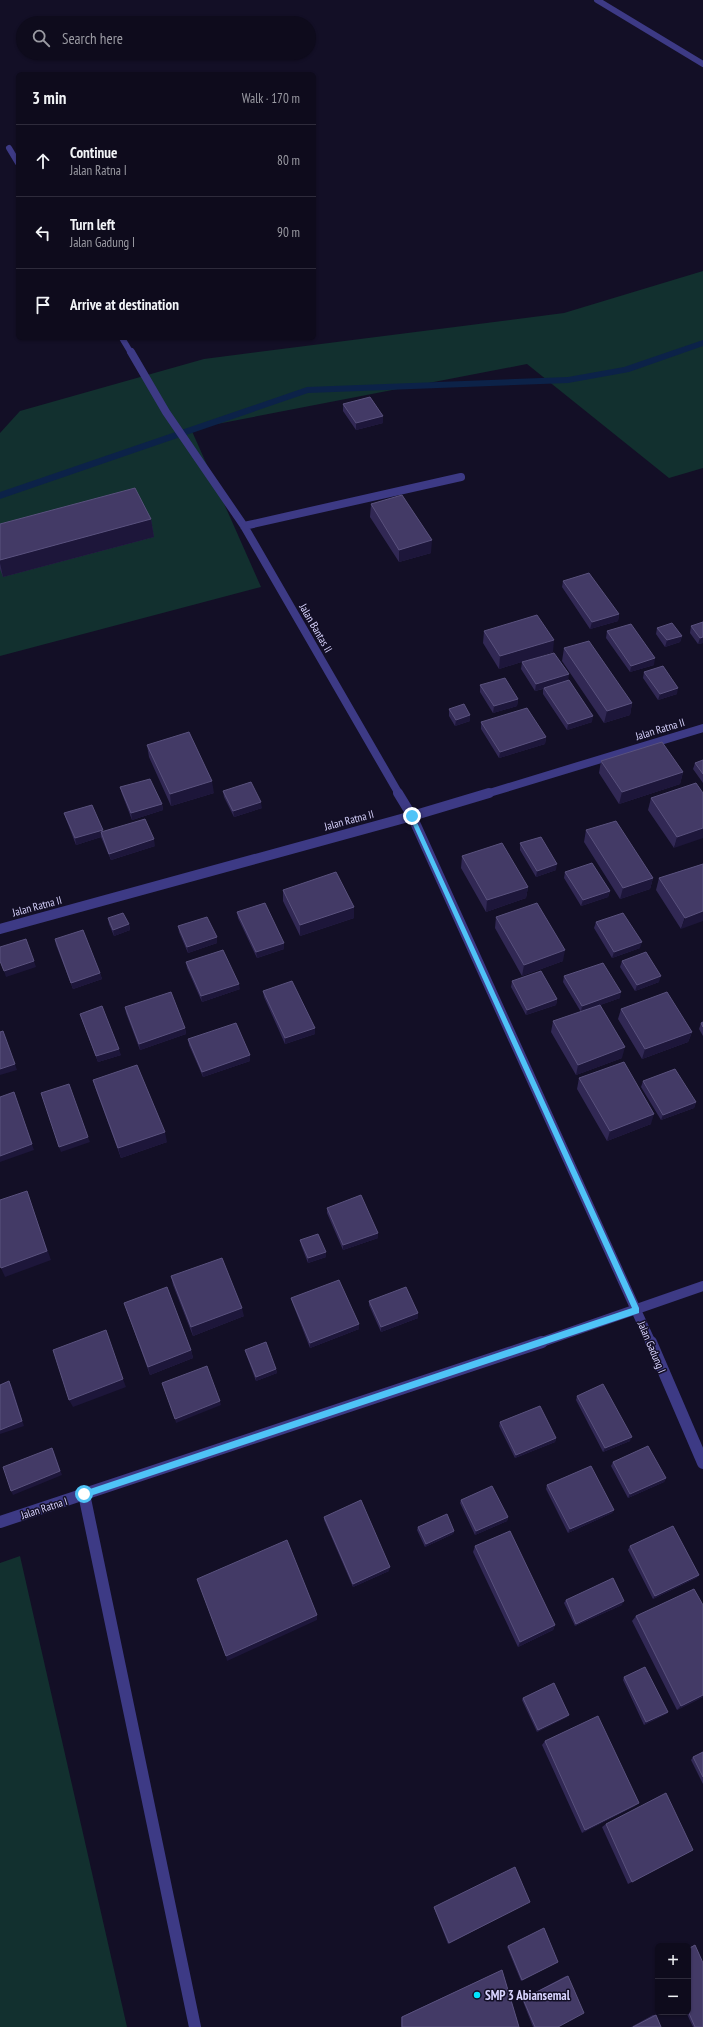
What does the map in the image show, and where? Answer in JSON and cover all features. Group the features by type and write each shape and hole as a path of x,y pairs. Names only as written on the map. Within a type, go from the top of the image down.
{"street":[{"path":"597,0 703,64"},
{"path":"9,148 16,160"},
{"name":"Jalan Bantas II","path":"123,340 166,412 244,526 412,816"},
{"path":"244,526 461,477"},
{"name":"Jalan Ratna II","path":"0,929 412,816 703,728"},
{"name":"Jalan Gadung I","path":"412,816 637,1310 703,1463"},
{"name":"Jalan Ratna I","path":"0,1522 637,1310 703,1286"},
{"path":"84,1494 195,2027"}],"green space":[{"path":"703,271 703,468 669,478 527,364 191,429 261,587 0,656 0,433 20,411 204,359 564,313"},
{"path":"20,1556 127,2027 0,2027 0,1563"}],"building":[{"path":"370,397 383,416 356,423 343,404"},
{"path":"135,488 151,519 0,560 0,524"},
{"path":"402,495 432,540 399,550 371,504"},
{"path":"589,573 619,614 592,622 563,581"},
{"path":"537,615 554,640 500,656 484,631"},
{"path":"703,622 703,637 700,638 691,626"},
{"path":"672,623 682,636 667,640 657,628"},
{"path":"631,624 655,658 631,666 607,631"},
{"path":"589,641 632,703 607,711 564,648"},
{"path":"554,653 569,674 536,684 522,662"},
{"path":"663,666 678,688 660,694 644,672"},
{"path":"505,678 518,699 494,706 480,685"},
{"path":"569,680 593,716 568,724 544,688"},
{"path":"464,704 470,715 456,720 449,709"},
{"path":"527,708 546,737 500,752 481,722"},
{"path":"189,732 212,781 170,794 147,745"},
{"path":"662,742 683,772 622,792 601,761"},
{"path":"703,760 703,774 695,763"},
{"path":"150,779 162,804 131,813 120,787"},
{"path":"251,782 261,802 233,811 223,791"},
{"path":"696,783 703,793 703,828 677,837 651,798"},
{"path":"92,805 103,830 75,838 64,813"},
{"path":"145,819 154,839 109,854 101,832"},
{"path":"616,821 653,878 623,888 586,830"},
{"path":"541,837 557,864 537,871 520,843"},
{"path":"502,843 528,887 487,900 462,856"},
{"path":"592,863 610,891 583,900 565,872"},
{"path":"703,864 703,911 685,918 659,878"},
{"path":"336,872 354,907 300,925 283,890"},
{"path":"265,903 284,943 256,952 237,912"},
{"path":"537,903 565,950 524,965 496,917"},
{"path":"123,913 129,924 113,930 108,918"},
{"path":"623,913 642,942 614,952 596,922"},
{"path":"207,917 217,937 187,947 178,926"},
{"path":"83,930 100,973 71,983 55,939"},
{"path":"26,939 34,961 4,971 0,961 0,947"},
{"path":"223,950 239,984 201,996 186,962"},
{"path":"646,952 661,976 637,985 622,961"},
{"path":"603,963 621,992 582,1006 564,976"},
{"path":"541,971 557,999 527,1010 512,981"},
{"path":"292,981 315,1028 285,1038 263,991"},
{"path":"171,992 185,1028 139,1044 125,1007"},
{"path":"667,992 692,1032 645,1049 621,1009"},
{"path":"600,1005 625,1047 578,1065 553,1021"},
{"path":"102,1006 119,1049 96,1056 80,1014"},
{"path":"236,1023 250,1055 202,1072 188,1039"},
{"path":"3,1031 15,1064 0,1069 0,1032"},
{"path":"624,1062 654,1114 610,1131 579,1078"},
{"path":"137,1065 165,1132 118,1148 93,1080"},
{"path":"675,1069 696,1102 663,1115 643,1081"},
{"path":"69,1084 88,1137 59,1147 41,1093"},
{"path":"14,1092 32,1144 0,1156 0,1097"},
{"path":"27,1191 47,1251 1,1268 0,1200"},
{"path":"361,1195 378,1233 343,1245 327,1208"},
{"path":"318,1234 326,1252 308,1258 300,1240"},
{"path":"222,1258 242,1308 191,1327 171,1276"},
{"path":"339,1280 359,1324 310,1343 291,1298"},
{"path":"167,1287 191,1350 148,1367 124,1303"},
{"path":"406,1287 418,1313 381,1327 369,1301"},
{"path":"106,1330 123,1379 69,1400 53,1350"},
{"path":"266,1342 276,1369 256,1377 245,1350"},
{"path":"207,1366 220,1401 175,1419 162,1383"},
{"path":"9,1381 22,1421 0,1430 0,1385"},
{"path":"603,1384 632,1437 605,1448 577,1396"},
{"path":"540,1406 556,1438 516,1455 500,1422"},
{"path":"648,1446 666,1478 630,1494 613,1462"},
{"path":"52,1448 60,1471 11,1491 3,1467"},
{"path":"591,1466 614,1510 570,1529 547,1485"},
{"path":"492,1486 508,1517 476,1531 461,1500"},
{"path":"361,1500 390,1567 353,1584 324,1517"},
{"path":"447,1514 454,1531 426,1544 418,1527"},
{"path":"673,1526 699,1575 655,1596 630,1546"},
{"path":"510,1531 555,1625 520,1642 475,1546"},
{"path":"287,1540 317,1615 226,1656 197,1579"},
{"path":"613,1578 624,1601 576,1624 566,1600"},
{"path":"694,1589 703,1605 703,1695 681,1706 636,1616"},
{"path":"645,1667 668,1712 646,1722 624,1677"},
{"path":"554,1683 569,1715 538,1730 523,1698"},
{"path":"598,1716 639,1803 585,1830 545,1741"},
{"path":"703,1752 703,1777 693,1757"},
{"path":"666,1793 693,1850 632,1882 606,1824"},
{"path":"515,1867 530,1902 449,1943 434,1907"},
{"path":"544,1928 558,1962 522,1980 508,1946"},
{"path":"695,1945 703,1963 703,2027 695,2027 690,2015 691,2015 691,1947"},
{"name":"SMP 3 Abiansemal","path":"502,1970 519,2027 402,2027 402,2017"},
{"path":"568,1976 584,2013 558,2027 535,2027 523,1999"},
{"path":"656,2015 661,2027 633,2027"}],"waterway":[{"path":"0,496 307,390 568,380 626,370 703,343"}],"place":[{"name":"SMP 3 Abiansemal","path":"477,1995"}],"route":[{"path":"84,1494 637,1310 412,816"}]}
